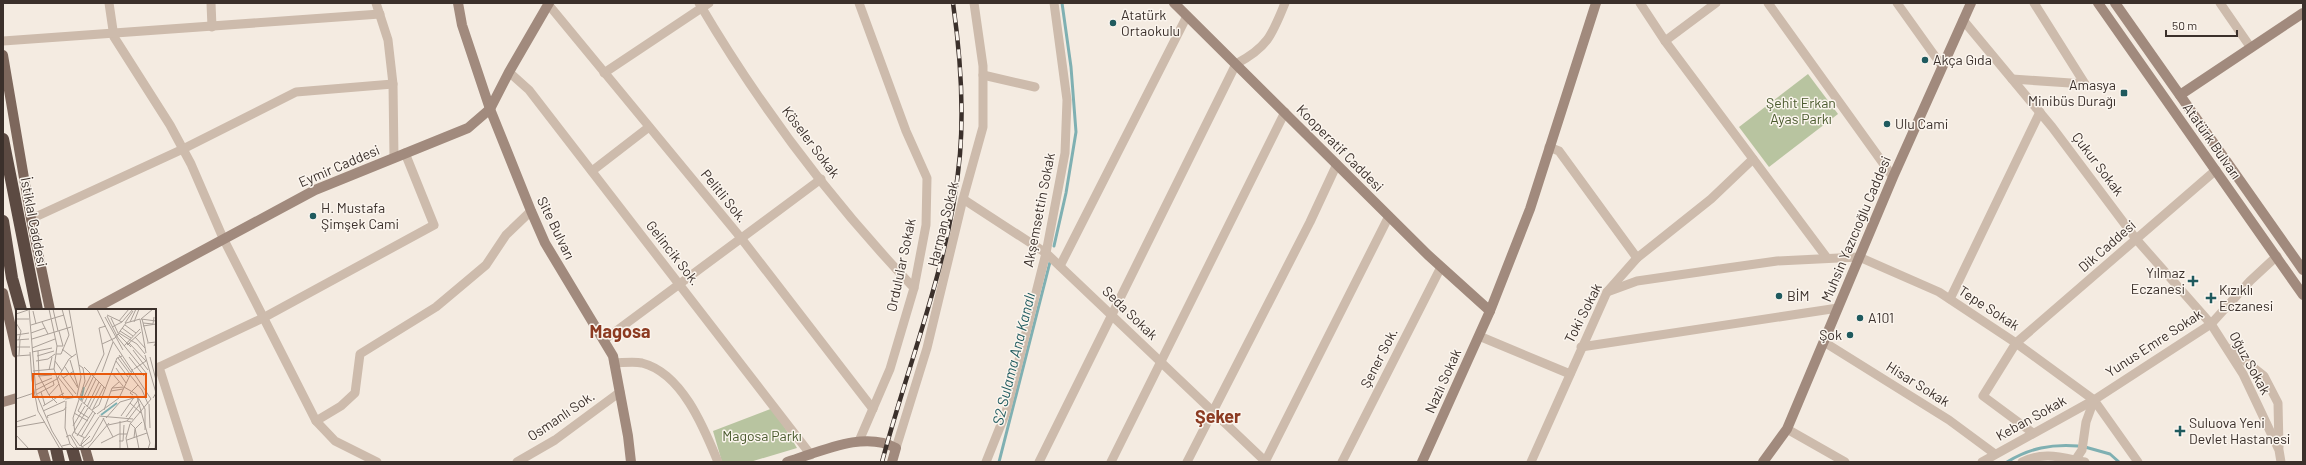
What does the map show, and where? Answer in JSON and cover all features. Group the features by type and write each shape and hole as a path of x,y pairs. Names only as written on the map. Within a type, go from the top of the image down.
{"highway":[{"name":"İstiklal Caddesi","path":"3,139 37,309"},
{"path":"3,221 12,278 20,309"},
{"path":"56,449 59,462"},
{"path":"72,449 76,462"}],"main road":[{"path":"3,55 31,219 50,309"},
{"path":"3,293 16,348"},
{"path":"42,449 46,462"},
{"path":"85,449 89,462"}],"street":[{"path":"109,3 113,34 128,62 170,126 183,149 223,238 316,421 335,441 377,462"},
{"path":"211,3 212,27"},
{"path":"376,3 388,40 393,84 394,158"},
{"name":"Site Bulvarı","path":"458,3 462,25 490,108 531,211 545,243 604,340 614,363 631,462"},
{"name":"Ordulular Sokak","path":"859,3 906,131 927,178 926,225 914,288 890,369 859,441"},
{"name":"Harman Sokak","path":"896,448 927,348 982,127 982,75 974,3"},
{"name":"Akşemsettin Sokak","path":"986,462 1006,412 1046,253 1065,152 1066,92 1054,3"},
{"name":"Kooperatif Caddesi","path":"1174,3 1389,216 1490,311"},
{"path":"1039,462 1236,64 1265,45 1272,35 1285,3"},
{"name":"Nazlı Sokak","path":"1422,462 1490,311 1530,209 1596,3"},
{"path":"1640,3 1665,41 1827,258"},
{"path":"1665,41 1716,3"},
{"path":"1768,3 1893,177"},
{"path":"1897,3 1942,66"},
{"path":"2012,79 2085,84 2034,3"},
{"name":"Atatürk Bulvarı","path":"2098,3 2303,295"},
{"name":"Atatürk Bulvarı","path":"2115,3 2303,270"},
{"path":"2220,3 2251,48"},
{"name":"Eymir Caddesi","path":"94,309 119,297 223,238 315,190 468,128 490,108 548,4"},
{"name":"Pelitli Sok.","path":"548,4 741,238 873,409"},
{"path":"604,73 703,4"},
{"name":"Köseler Sokak","path":"703,4 728,53 821,179 866,238 914,288"},
{"name":"Muhsin Yazıcıoğlu Caddesi","path":"1763,462 1787,429 1893,177 1963,20 1968,5"},
{"path":"2180,95 2303,13"},
{"path":"3,41 380,14"},
{"path":"1060,266 1187,16"},
{"name":"Çukur Sokak","path":"1963,20 2040,112 2136,239 2211,324"},
{"name":"Gelincik Sok.","path":"509,72 529,90 811,455"},
{"path":"982,75 1035,88"},
{"path":"31,219 183,149 296,92 393,84"},
{"path":"1111,462 1284,112"},
{"path":"1950,299 2040,112"},
{"path":"592,171 649,127"},
{"path":"1549,148 1559,151 1636,258"},
{"path":"189,462 157,368 263,318 434,225 405,154"},
{"name":"Toki Sokak","path":"1531,462 1581,347 1607,292 1636,258 1711,199 1753,158"},
{"path":"1187,462 1310,222 1337,164"},
{"name":"Dik Caddesi","path":"2033,433 1982,396 2016,343 2216,170"},
{"path":"604,340 821,179"},
{"name":"Seda Sokak","path":"963,199 1046,253 1266,462"},
{"path":"316,421 341,406 355,393 360,354 436,307 486,265 506,235 531,211"},
{"path":"1266,462 1389,216"},
{"name":"Yunus Emre Sokak","path":"2094,400 2211,324 2250,281 2277,256"},
{"path":"1607,292 1637,281 1777,262 1859,257"},
{"name":"Tepe Sokak","path":"1859,257 1938,292 1950,299 2016,343 2094,400 2138,462"},
{"name":"Şener Sok.","path":"1342,462 1441,266"},
{"path":"1581,347 1838,308"},
{"name":"Oğuz Sokak","path":"2211,324 2243,374 2279,450 2281,462"},
{"path":"1479,336 1570,374"},
{"name":"Hisar Sokak","path":"1824,342 1949,420 1995,454"},
{"path":"2225,346 2264,376 2271,389 2278,403 2279,450"},
{"path":"614,363 642,363 661,372 682,391 703,424 718,462"},
{"name":"Osmanlı Sok.","path":"517,462 555,440 620,392"},
{"path":"3,402 16,398"},
{"path":"2022,462 2031,458 2060,456 2078,461 2082,450 2086,422 2094,400"},
{"name":"Keban Sokak","path":"1982,462 2094,400"},
{"path":"1787,429 1845,462"},
{"path":"787,462 859,441 887,443 896,448 892,462"}],"green space":[{"name":"Şehit Erkan Ayas Parkı","path":"1808,74 1838,114 1769,167 1739,127"},
{"name":"Magosa Parkı","path":"773,408 797,448 750,462 722,462 713,431"}],"waterway":[{"name":"S2 Sulama Ana Kanalı","path":"1054,246 1066,193 1076,132 1071,67 1062,3"},
{"name":"S2 Sulama Ana Kanalı","path":"999,462 1050,262"},
{"name":"S2 Sulama Ana Kanalı","path":"2007,462 2032,450 2050,446 2078,446"},
{"name":"S2 Sulama Ana Kanalı","path":"2085,447 2110,454 2119,462"}],"railway":[{"path":"882,462 928,310 948,232 955,193 960,154 962,116 958,40 953,3"}],"place":[{"name":"Atatürk Ortaokulu","path":"1113,23"},
{"name":"Akça Gıda","path":"1925,60"},
{"name":"Amasya Minibüs Durağı","path":"2124,93"},
{"name":"Ulu Cami","path":"1887,124"},
{"name":"H. Mustafa Şimşek Cami","path":"313,216"},
{"name":"Yılmaz Eczanesi","path":"2193,281"},
{"name":"BİM","path":"1779,296"},
{"name":"Kızıklı Eczanesi","path":"2211,298"},
{"name":"A101","path":"1860,318"},
{"name":"Şok","path":"1850,335"},
{"name":"Suluova Yeni Devlet Hastanesi","path":"2180,431"}],"district":[{"name":"Magosa","path":"620,332"},
{"name":"Şeker","path":"1218,417"}]}
